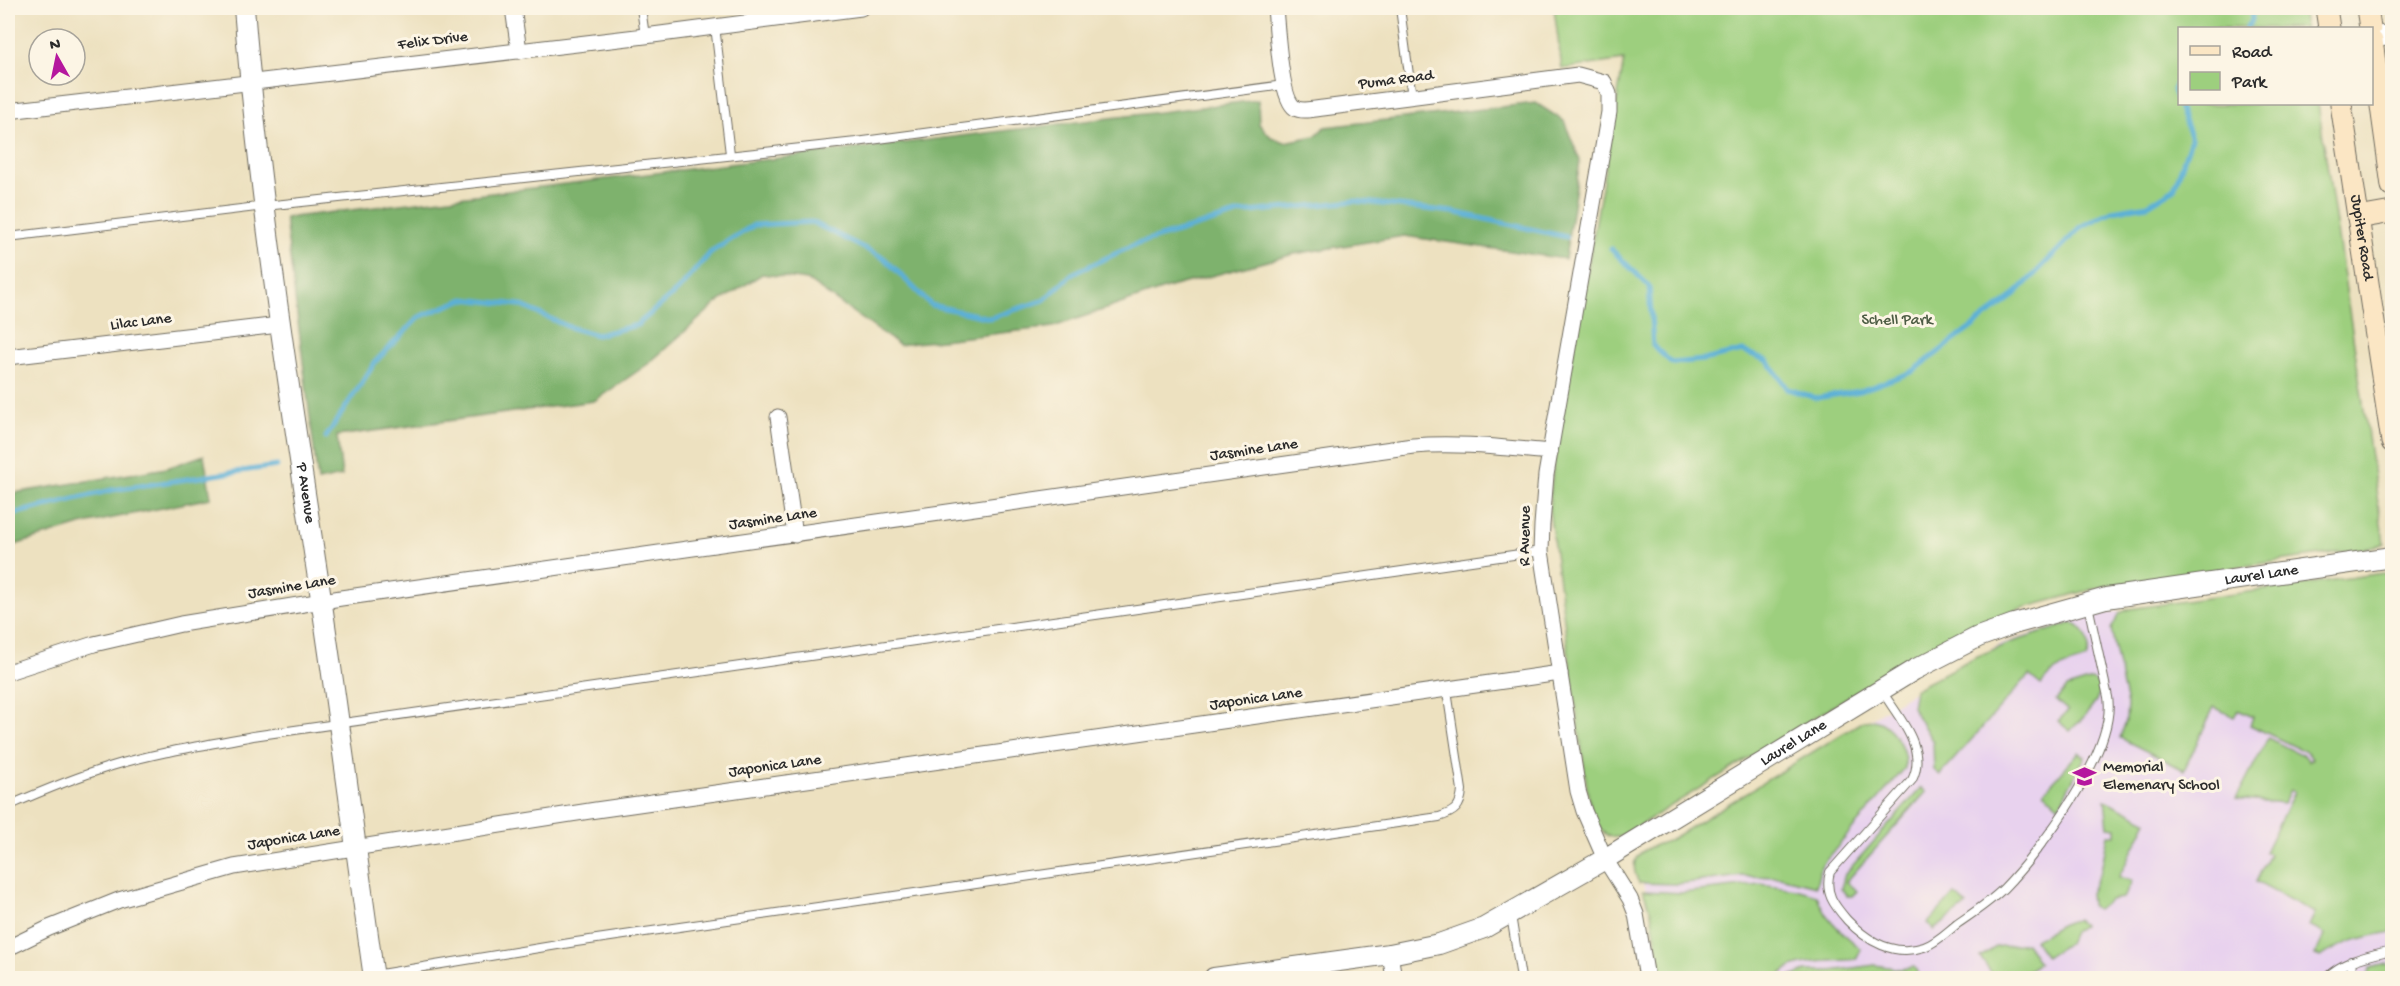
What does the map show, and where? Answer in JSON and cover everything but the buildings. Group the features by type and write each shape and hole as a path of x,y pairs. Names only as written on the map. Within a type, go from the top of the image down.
{"main road":[{"path":"2326,8 2330,27"},
{"path":"2367,8 2370,27"},
{"path":"2373,46 2392,186"},
{"name":"Jupiter Road","path":"2341,105 2392,442"},
{"path":"2358,218 2392,212"}],"street":[{"name":"P Avenue","path":"244,8 250,82 279,325 356,848 368,978"},
{"path":"513,8 519,51"},
{"name":"Felix Drive","path":"8,111 645,36 861,8"},
{"name":"Puma Road","path":"1275,8 1284,85 1289,103 1296,109 1323,108 1578,75 1604,82"},
{"path":"2373,39 2392,35"},
{"name":"R Avenue","path":"1604,82 1609,94 1609,112 1550,452 1541,551 1578,792 1605,859 1630,899 1636,914 1647,978"},
{"name":"Lilac Lane","path":"8,357 279,325"},
{"path":"778,417 795,535"},
{"name":"Jasmine Lane","path":"8,672 94,644 170,626 321,601 1413,446 1480,445 1550,452"},
{"name":"Laurel Lane","path":"1214,978 1390,954 1462,937 1511,914 1605,859 1914,669 1978,638 2038,616 2087,603 2392,557"},
{"name":"Japonica Lane","path":"8,948 49,928 119,900 234,867 596,810 1447,691 1560,673"},
{"path":"1390,954 1394,978"}],"lane":[{"path":"641,8 645,36"},
{"path":"1400,8 1412,97"},
{"path":"715,26 730,154"},
{"path":"8,237 265,206 856,142 1284,85"},
{"path":"8,806 44,790 122,764 183,749 339,724 1541,551"},
{"path":"1881,690 1913,741 1918,764 1912,780 1830,872 1828,891 1838,910 1856,929 1872,941 1892,949 1913,949 1930,944 2003,888 2051,831 2085,776 2104,735 2109,705 2087,603"},
{"path":"368,978 588,940 1439,817 1452,813 1461,803 1462,790 1447,691"},
{"path":"1511,914 1521,978"},
{"path":"2326,978 2351,961 2392,950"},
{"path":"2351,961 2353,978"}],"shaded area":[{"name":"Memorial Elemenary School","path":"2391,577 2392,978 1670,978 1657,912 1634,867 1920,688 2003,643 2091,615"}],"green space":[{"name":"Schell Park","path":"1554,8 2302,8 2305,27 2178,27 2178,105 2318,105 2384,543 2375,547 2101,587 2019,609 1921,652 1622,836 1606,835 1596,822 1588,796 1549,509 1553,468 1624,60 1562,69"},
{"path":"1258,100 1259,124 1271,137 1285,142 1315,136 1325,127 1536,103 1564,121 1580,160 1565,259 1404,236 1294,254 1170,287 1053,327 899,345 807,280 762,274 717,303 648,364 594,401 337,436 342,476 318,481 285,218"},
{"path":"204,455 211,498 84,524 8,547 8,494 167,468"},
{"path":"2383,573 2392,577 2392,932 2355,940 2321,957 2315,955 2325,934 2309,926 2315,913 2256,882 2269,854 2265,852 2294,792 2290,790 2283,804 2236,799 2268,738 2306,757 2308,761 2312,759 2308,753 2250,725 2253,717 2238,710 2234,717 2214,707 2184,770 2120,738 2126,721 2127,705 2111,629 2120,613 2129,609"},
{"path":"2072,623 2081,629 2087,638 2089,649 2086,659 2056,671 2041,685 2029,675 1940,775 1934,770 1933,742 1912,707 1915,689 1973,658 2009,643"},
{"path":"2092,680 2099,685 2097,698 2090,710 2070,731 2058,721 2068,711 2056,700 2067,688"},
{"path":"1863,721 1881,722 1897,738 1904,753 1905,768 1821,866 1816,886 1780,877 1741,876 1677,884 1639,883 1634,866 1639,854 1668,841"},
{"path":"2079,752 2085,757 2059,806 2044,792"},
{"path":"1921,788 1926,792 1846,882 1857,891 1852,896 1847,896 1841,888 1845,874"},
{"path":"2105,800 2147,821 2119,877 2132,881 2123,898 2109,900 2097,910 2091,905 2090,893 2101,871 2108,835 2116,835 2116,828 2108,827"},
{"path":"1760,884 1796,889 1817,895 1829,918 1861,949 1856,959 1803,964 1784,971 1777,978 1663,978 1650,908 1643,891 1682,893"},
{"path":"1954,894 1967,905 1933,930 1928,923"},
{"path":"2077,920 2083,925 2073,932 2068,943 2046,957 2034,940 2061,925"},
{"path":"2026,943 2039,963 2015,978 1995,978 1980,957 1996,947"},
{"path":"2387,964 2392,966 2392,978 2366,978 2370,968"},
{"path":"1875,965 1901,969 1914,967 1921,978 1788,978 1806,971 1831,971"}],"waterway":[{"path":"2247,27 2252,20 2252,8"},
{"path":"2178,80 2173,90 2178,104"},
{"path":"1611,249 1649,286 1653,346 1672,363 1703,360 1743,351 1768,361 1788,389 1816,398 1860,391 1912,372 2012,297 2081,227 2112,211 2148,205 2174,189 2191,139 2179,105"},
{"path":"326,437 376,361 419,317 464,299 520,305 569,327 597,335 637,325 678,290 712,251 754,225 812,222 884,258 931,305 990,318 1044,300 1072,274 1134,245 1240,213 1355,201 1453,212 1567,237"},
{"path":"8,515 112,490 277,466"}],"place":[{"name":"Memorial Elemenary School","path":"2085,777"}]}
